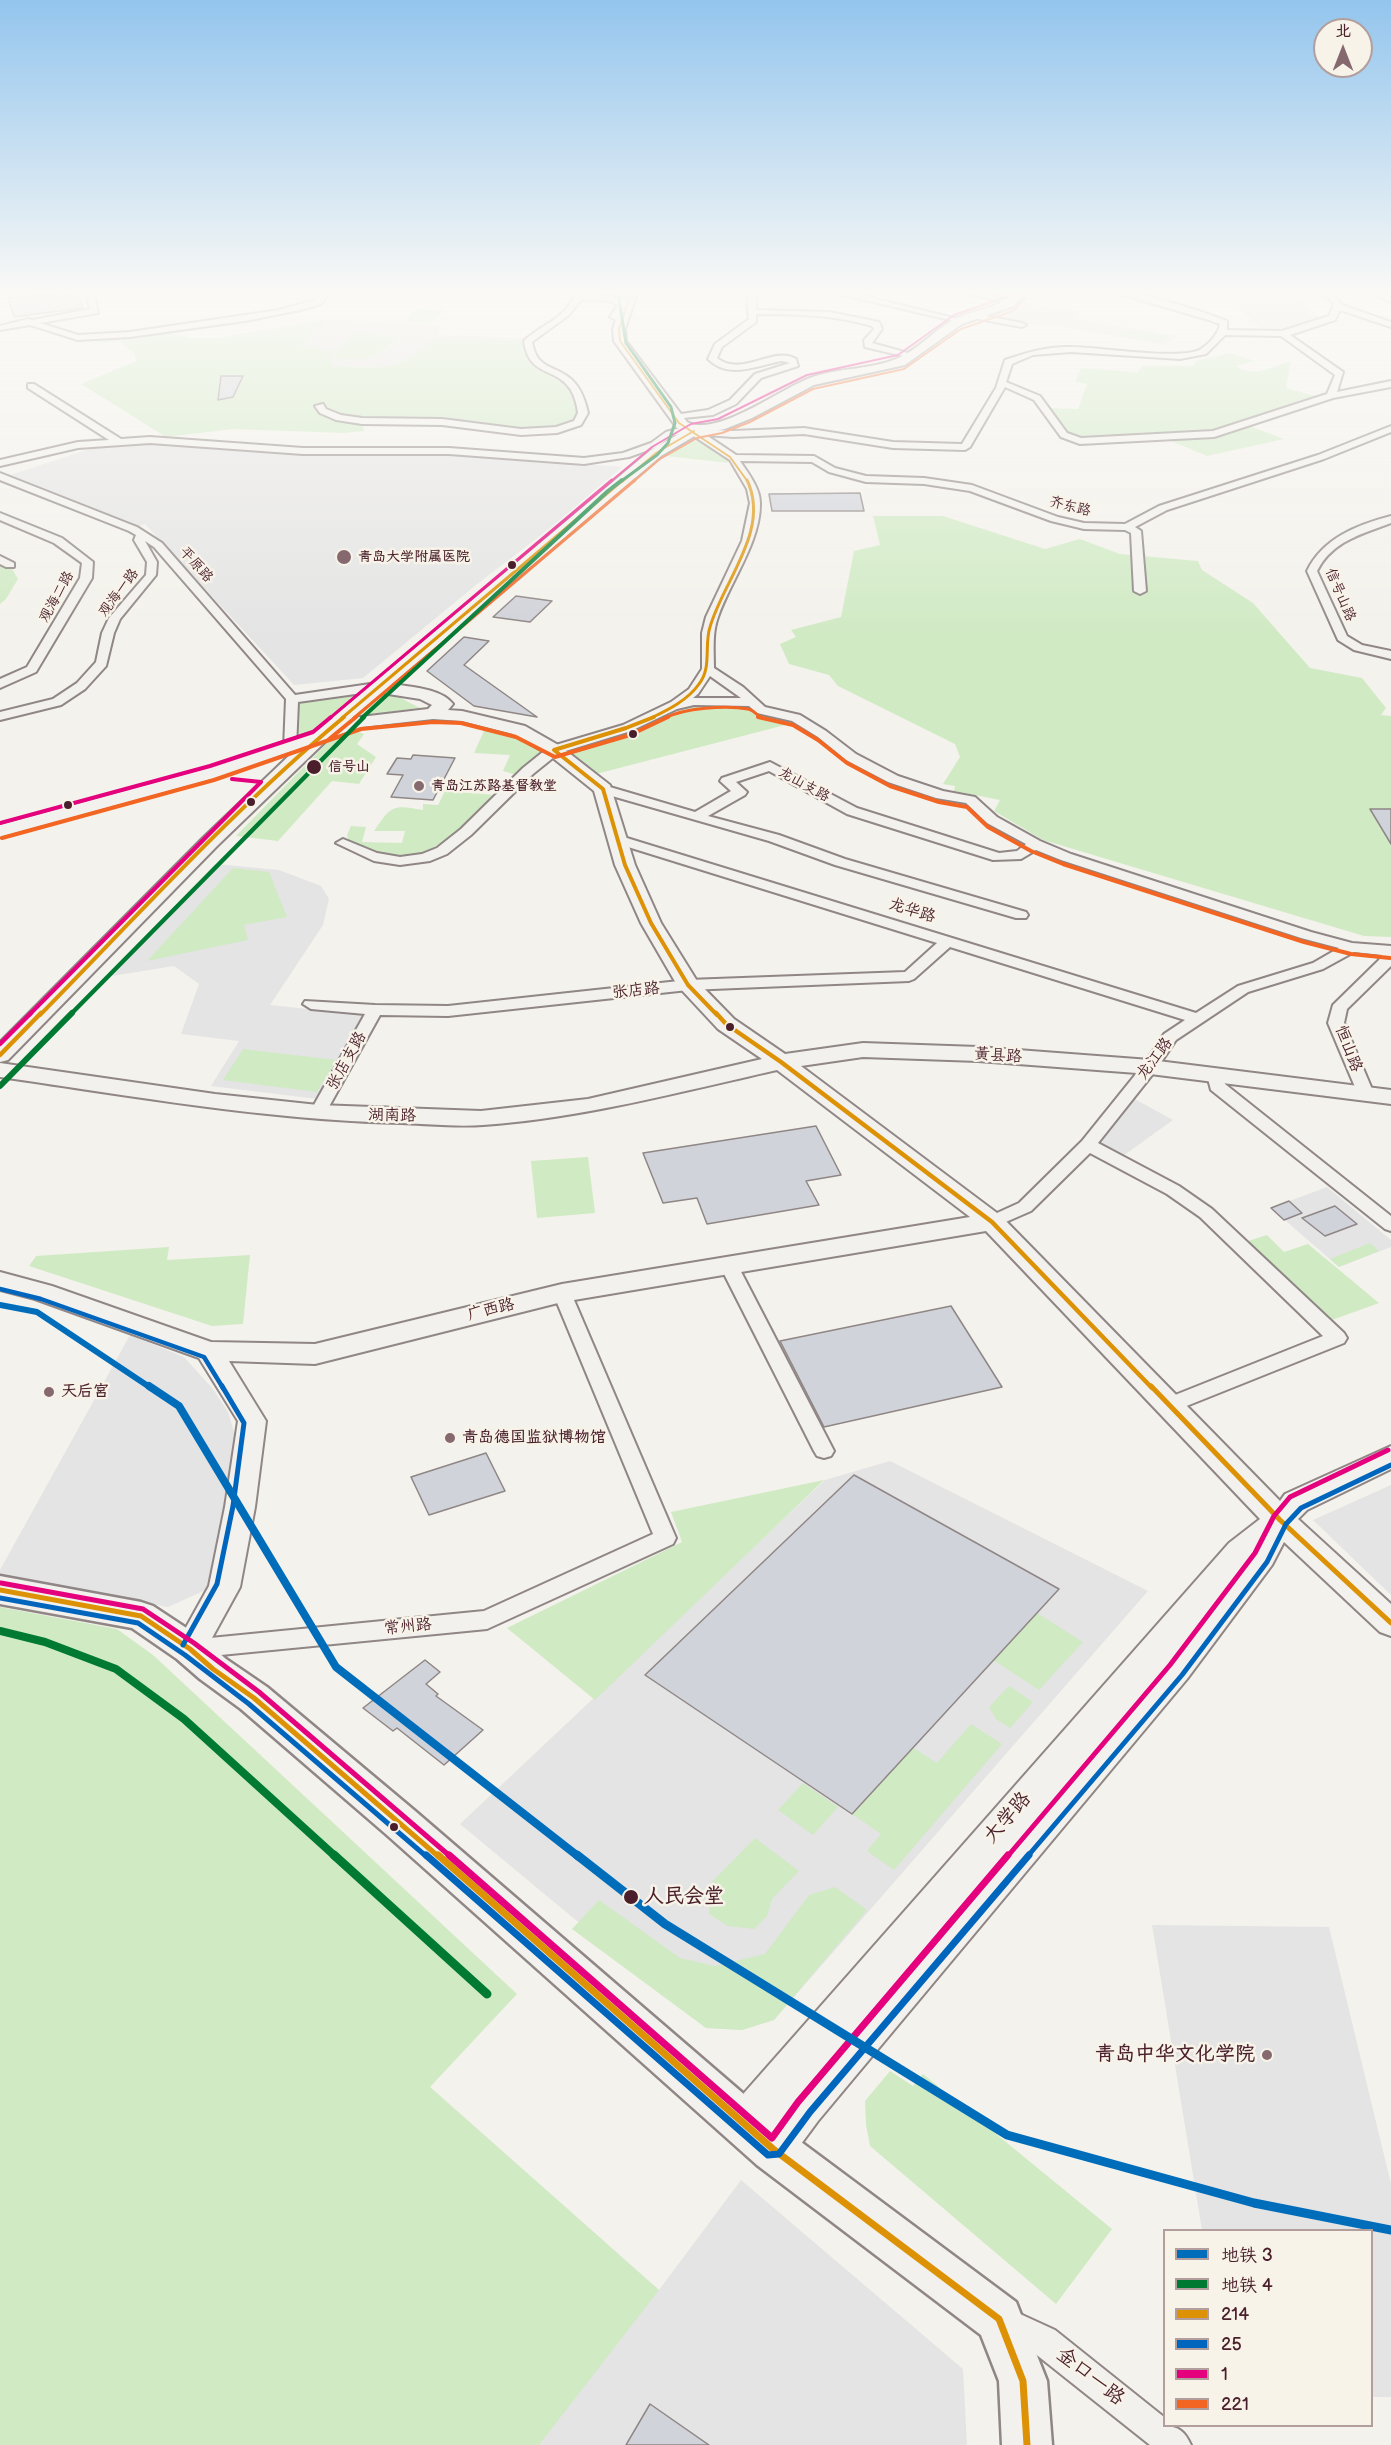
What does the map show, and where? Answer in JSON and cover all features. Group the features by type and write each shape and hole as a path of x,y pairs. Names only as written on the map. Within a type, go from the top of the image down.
{"main road":[{"path":"670,407 682,425 694,431"},
{"path":"279,780 335,735 354,717 378,687 656,453 694,431 720,426 762,407"},
{"path":"378,687 424,695 438,709"},
{"path":"0,831 212,774 317,739 354,717 438,709 519,730 554,750 603,789 625,865 651,923 688,985 726,1024 781,1062 992,1222 1167,1406 1280,1520 1391,1623"},
{"path":"1,1068 254,812 279,780 317,739"},
{"path":"212,774 242,771 265,774 279,780"},
{"name":"黄县路","path":"781,1062 863,1050 978,1054 1150,1067 1391,1097"},
{"name":"湖南路","path":"1,1068 215,1101 318,1112 481,1118 588,1106 781,1062"},
{"name":"广西路","path":"0,1281 43,1292 210,1351 315,1354 562,1293 992,1222"},
{"path":"190,1649 224,1587 240,1507 252,1421 210,1351"},
{"name":"大学路","path":"758,2136 804,2107 1176,1670 1261,1557 1280,1520 1296,1502 1391,1457"},
{"path":"0,1590 141,1616 190,1649 213,1669 254,1698 392,1815 758,2136 999,2319 1023,2381 1027,2445"}],"street":[{"path":"64,407 119,442"},
{"path":"321,407 323,411 339,418 362,421 442,422 476,425 500,431 556,430 578,423 584,413 582,407"},
{"path":"677,417 710,413 722,407"},
{"path":"0,463 78,446 150,440 303,451 449,451 584,461 626,455 654,445 669,434 694,431 733,434 804,431 893,445 965,447 988,407"},
{"path":"1044,407 1064,435 1080,441 1214,434 1297,407"},
{"name":"齐东路","path":"734,458 814,459 832,470 866,479 924,481 972,488 1084,526 1127,527 1163,508 1321,457 1391,429"},
{"path":"343,843 374,857 400,861 425,858 442,851 466,832 528,771 554,750 627,728 675,705 694,691 708,669 708,633 712,616 747,541 755,510 752,489 734,458 694,431"},
{"name":"平原路","path":"0,476 142,534 158,545 292,699"},
{"name":"观海二路","path":"0,516 50,536 79,553 88,562 86,579 32,669 0,684"},
{"name":"信号山路","path":"1391,519 1335,542 1317,555 1312,571 1342,638 1358,648 1391,654"},
{"path":"1127,527 1136,531 1140,591"},
{"name":"观海一路","path":"0,716 57,702 81,686 102,663 108,633 115,618 151,575 152,562 139,540 142,534"},
{"path":"708,669 761,710 796,718 822,734 851,757 893,779 941,795 970,800 992,820 1066,858 1306,935 1352,947 1391,951"},
{"path":"290,748 292,699 336,691 378,687"},
{"path":"675,705 694,701 753,702"},
{"name":"龙山支路","path":"696,817 740,792 727,781 771,766 852,811 998,857 1021,855 1035,844"},
{"path":"603,789 774,838 840,862 1021,915"},
{"name":"龙华路","path":"617,839 1196,1018"},
{"name":"张店路","path":"311,1004 375,1010 448,1011 688,985 909,976 948,941"},
{"name":"龙江路","path":"992,1222 1025,1206 1088,1145 1150,1067 1170,1037 1243,989 1318,966 1352,947"},
{"name":"恒山路","path":"1366,1094 1336,1023 1339,1008 1386,962 1391,951"},
{"name":"张店支路","path":"318,1112 375,1010"},
{"path":"1215,1075 1217,1086 1391,1225"},
{"path":"1088,1145 1173,1190 1206,1213 1337,1338 1167,1406"},
{"path":"728,1264 824,1451"},
{"name":"常州路","path":"190,1649 486,1620 665,1538 562,1293"},
{"name":"金口一路","path":"999,2319 1044,2341 1175,2445"}],"shaded area":[{"name":"青岛大学附属医院","path":"140,442 234,449 462,453 622,467 549,529 476,585 363,678 294,685 145,524 138,526 10,475 92,448"},
{"path":"216,864 279,870 321,886 329,899 323,925 270,1005 372,1016 326,1100 211,1086 239,1041 181,1034 199,984 174,966 112,976"},
{"path":"1131,1097 1173,1120 1123,1156 1099,1145 1098,1140"},
{"path":"1327,1187 1391,1240 1391,1247 1339,1267 1271,1208"},
{"path":"130,1335 184,1357 213,1389 228,1412 236,1438 210,1588 168,1607 0,1577 0,1570"},
{"path":"890,1461 1148,1591 774,2020 742,2030 706,2028 460,1824 825,1480"},
{"path":"1391,1485 1391,1595 1313,1520"},
{"name":"青岛中华文化学院","path":"1152,1925 1329,1927 1391,2184 1391,2397 1373,2397 1373,2229 1202,2229"},
{"path":"430,2087 659,2290 741,2180 963,2369 967,2445 97,2445"}],"green space":[{"path":"118,407 578,407 578,423 563,428 537,431 473,425 362,421 364,431 343,433 233,429 166,437"},
{"path":"1079,407 1287,407 1247,423 1284,439 1207,456 1164,438 1071,439 1045,408 1078,409"},
{"path":"683,441 697,441 726,458 729,463 666,456"},
{"path":"873,516 943,516 1045,549 1080,539 1120,554 1198,561 1202,570 1253,603 1310,668 1362,678 1386,708 1381,715 1391,716 1391,937 1364,936 1043,840 994,811 1000,800 954,791 955,786 943,784 960,757 955,744 838,686 829,675 789,664 780,644 796,637 791,630 841,617 854,551 880,545"},
{"path":"0,564 10,565 18,579 6,599 0,604"},
{"path":"369,690 316,736 297,739 297,701"},
{"path":"385,690 420,708 356,716"},
{"path":"693,704 743,704 754,712 789,724 596,774 569,752 664,720"},
{"path":"498,729 542,751 517,775 503,771 510,755 474,753 484,731"},
{"path":"353,730 364,734 357,744 376,757 359,784 332,781 278,841 236,836 328,742"},
{"path":"445,791 496,795 456,831 427,851 393,858 375,854 349,842 347,835 351,826 366,827 362,842 402,843 405,831 374,831 384,816 398,807 423,810 423,804 438,805"},
{"path":"233,868 269,872 287,917 244,925 248,940 147,961"},
{"path":"243,1049 336,1060 317,1092 223,1080"},
{"path":"588,1157 595,1213 537,1218 531,1161"},
{"path":"1267,1235 1284,1252 1308,1244 1379,1303 1332,1320 1248,1241"},
{"path":"1370,1243 1379,1251 1339,1267 1330,1259"},
{"path":"169,1247 167,1260 250,1255 243,1324 212,1326 29,1266 36,1256"},
{"path":"824,1480 595,1700 507,1628 682,1542 671,1512"},
{"path":"0,1607 117,1629 153,1655 517,1994 430,2087 659,2290 539,2445 0,2445"},
{"path":"1037,1613 1083,1642 1039,1690 993,1660"},
{"path":"1009,1686 1033,1702 1010,1728 996,1719 989,1707"},
{"path":"971,1724 1002,1744 894,1870 867,1851 881,1834 852,1814 912,1747 937,1763"},
{"path":"803,1783 838,1807 813,1835 778,1810"},
{"path":"755,1838 799,1871 772,1899 767,1916 754,1929 728,1926 709,1914 710,1884"},
{"path":"835,1887 867,1910 774,2020 742,2030 706,2028 572,1929 599,1900 680,1958 715,1966 765,1954 809,1895"},
{"path":"890,2071 913,2086 923,2074 1112,2229 1056,2304 870,2146 865,2101"}],"building":[{"path":"860,493 864,511 772,511 769,494"},
{"path":"516,596 552,601 530,622 493,617"},
{"path":"464,637 489,641 464,665 537,717 474,706 427,671"},
{"name":"青岛江苏路基督教堂","path":"413,755 455,758 433,800 391,797 403,775 387,774 397,758 411,759"},
{"path":"1370,809 1391,809 1391,844"},
{"path":"816,1126 841,1175 806,1181 819,1205 707,1224 697,1198 663,1203 643,1153"},
{"path":"1289,1201 1302,1213 1284,1220 1271,1208"},
{"path":"1335,1206 1357,1224 1325,1236 1302,1218"},
{"path":"951,1306 1002,1387 824,1427 780,1341"},
{"path":"486,1453 505,1491 429,1515 411,1477"},
{"path":"854,1475 1059,1589 852,1814 645,1675"},
{"path":"425,1660 440,1672 426,1684 438,1694 436,1696 483,1730 444,1765 397,1728 393,1731 363,1708"},
{"path":"650,2404 709,2445 626,2445"}],"metro line":[{"name":"4","path":"0,1086 368,712 608,491 657,455 668,443 675,423 671,407"},
{"name":"3","path":"0,1305 37,1312 179,1406 336,1667 665,1924 1007,2135 1254,2203 1391,2230"},
{"name":"4","path":"0,1631 45,1642 116,1669 184,1719 487,1994"}],"transit line":[{"name":"214","path":"554,750 626,728 661,713 692,692 704,678 709,629 714,613 748,540 753,522 754,504 751,488 737,464 721,450 679,423 667,407"},
{"name":"1","path":"0,823 210,766 313,732 652,447 691,424 718,419 746,407"},
{"name":"221","path":"328,740 660,459 697,438 722,433 778,407"},
{"name":"214","path":"0,1055 210,842 317,739 656,453 694,431"},
{"name":"221","path":"2,838 214,780 361,729 433,722 461,723 516,737 555,757 630,735 677,712 695,709 750,709 759,717 793,725 818,740 847,763 890,786 939,802 967,807 988,827 1031,851 1063,864 1304,942 1351,954 1390,958"},
{"name":"214","path":"554,750 603,789 625,865 651,923 688,985 726,1024 781,1062 992,1222 1280,1520 1391,1623"},
{"name":"1","path":"0,1044 261,782 232,779"},
{"name":"25","path":"0,1289 41,1299 204,1357 244,1423 233,1506 217,1584 183,1645"},
{"name":"1","path":"1,1583 143,1609 194,1643 259,1692 406,1817 772,2138 798,2102 1170,1665 1255,1553 1274,1516 1290,1497 1388,1450"},
{"name":"25","path":"0,1598 138,1623 185,1655 249,1704 396,1829 768,2155 773,2156 779,2154 810,2112 1182,1675 1267,1562 1286,1524 1301,1508 1391,1465"},
{"name":"214","path":"0,1590 141,1616 190,1649 213,1669 254,1698 401,1823 773,2149 999,2319 1023,2381 1027,2445"}],"place":[{"name":"青岛大学附属医院","path":"344,557"},
{"name":"信号山","path":"314,767"},
{"name":"青岛江苏路基督教堂","path":"419,786"},
{"name":"天后宫","path":"49,1392"},
{"name":"青岛德国监狱博物馆","path":"450,1438"},
{"name":"人民会堂","path":"631,1897"},
{"name":"青岛中华文化学院","path":"1267,2055"}]}
